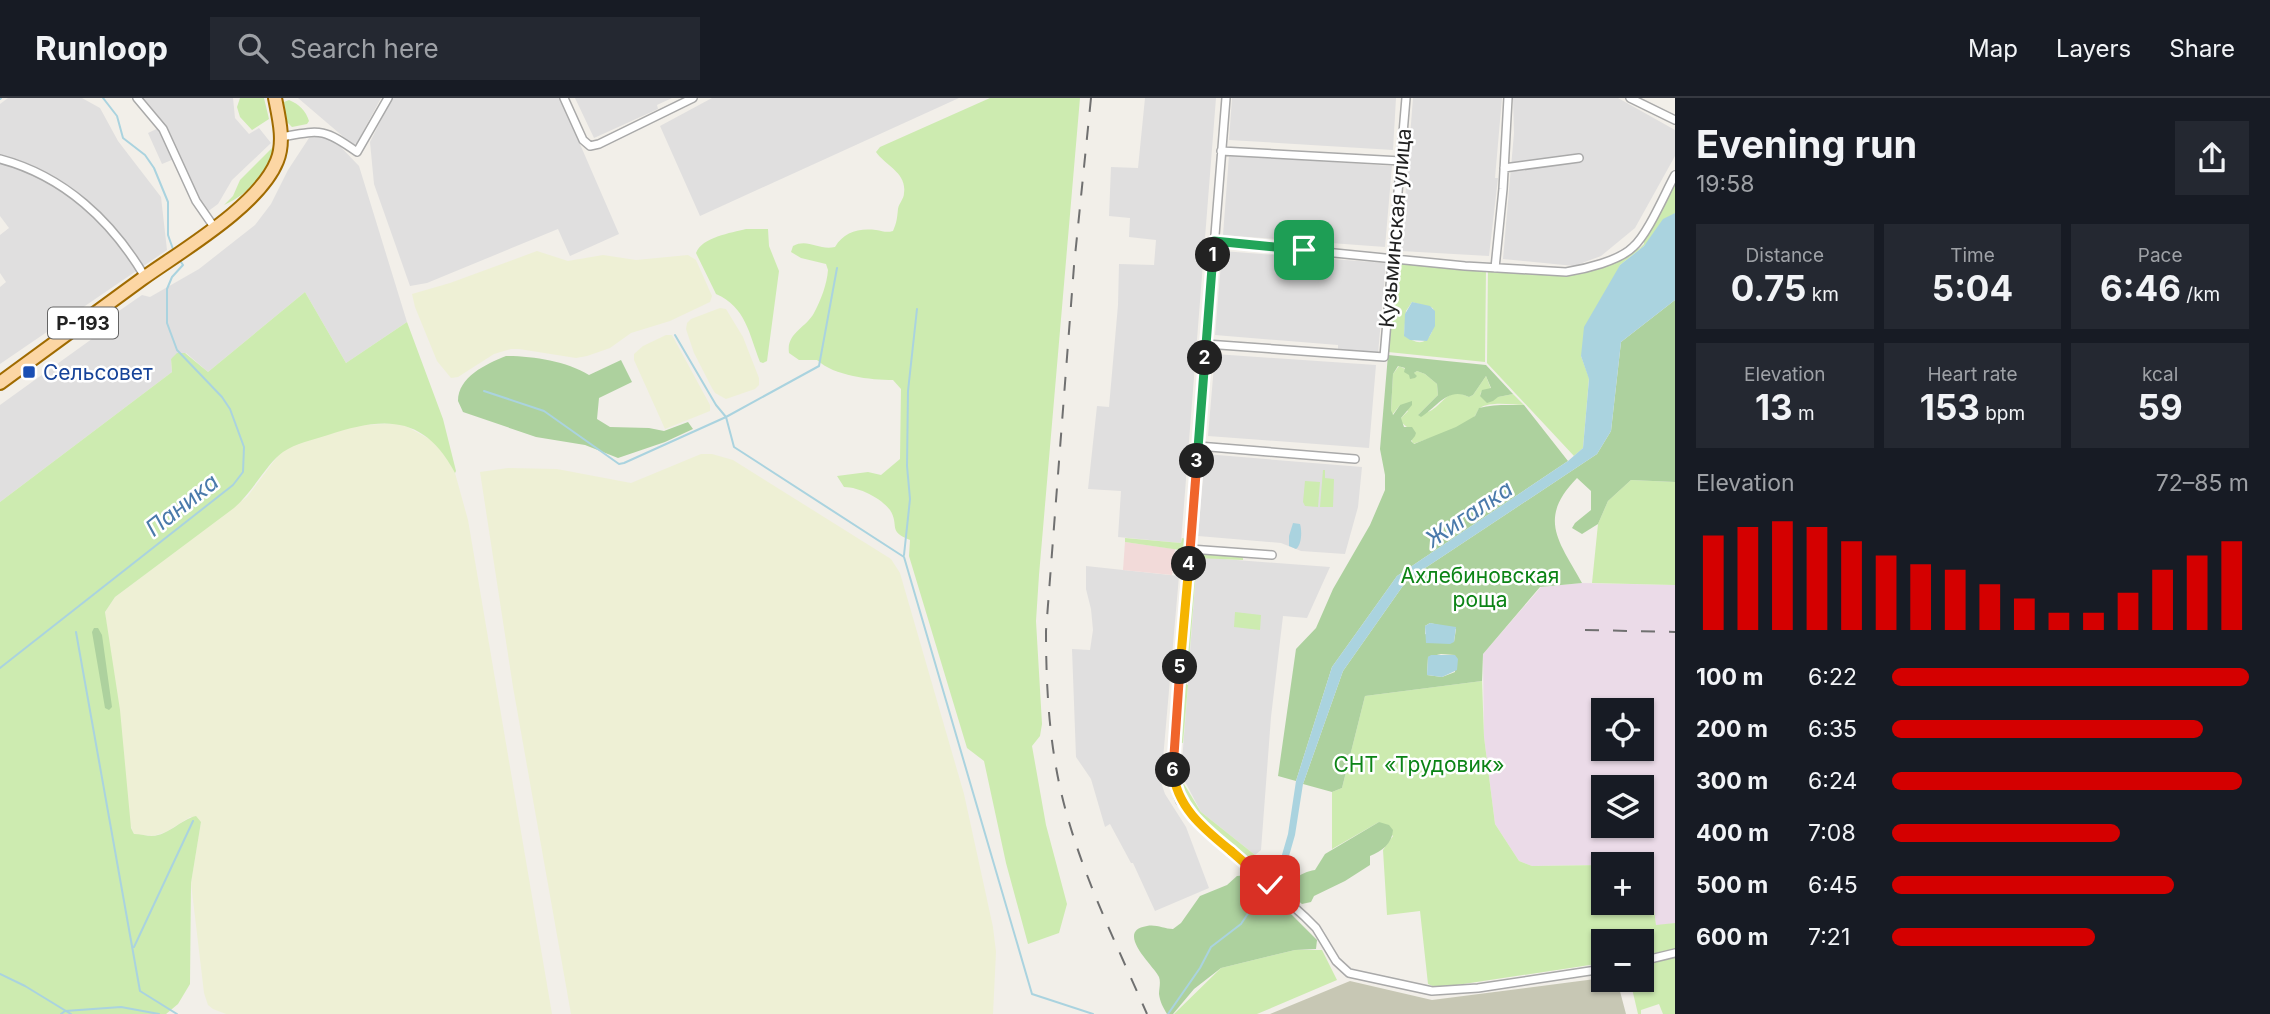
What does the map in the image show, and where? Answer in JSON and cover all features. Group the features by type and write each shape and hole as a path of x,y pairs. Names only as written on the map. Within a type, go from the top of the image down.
{"main road":[{"name":"Р-193","path":"0,383 214,228 262,186 277,162 281,137 275,98"}],"street":[{"path":"137,98 163,129 196,201 214,228"},
{"path":"281,137 321,131 331,134 357,152 388,98"},
{"path":"564,98 583,140 590,146 693,98"},
{"path":"1226,98 1173,758 1175,788 1180,801 1315,928 1336,961 1349,973 1432,990 1478,988 1591,971"},
{"name":"Кузьминская улица","path":"1206,344 1384,357 1406,98"},
{"path":"1495,268 1508,98"},
{"path":"1630,98 1675,120"},
{"path":"1222,151 1401,161"},
{"path":"1504,168 1578,158"},
{"path":"0,159 47,177 66,188 116,234 145,277"},
{"path":"1214,241 1495,268 1566,272 1597,265 1627,251 1638,241 1675,175"},
{"path":"1198,446 1355,459"},
{"path":"1190,549 1272,555"},
{"path":"1654,958 1675,953"}],"shaded area":[{"path":"8,98 82,98 100,108 118,141 161,197 167,250 0,364 0,287 6,282 0,273 0,235 9,228 0,216 0,104"},
{"path":"140,98 233,98 235,118 249,134 259,128 271,143 232,180 218,204 207,212 195,195 179,157 162,164 148,133 165,125"},
{"path":"298,98 381,98 357,143 353,145"},
{"path":"392,98 560,98 619,234 570,256 558,229 427,283 410,286 374,184 370,142"},
{"path":"575,98 672,98 657,105 658,109 594,138"},
{"path":"712,98 959,98 700,216 660,126"},
{"path":"1145,98 1216,98 1181,543 1118,537 1121,491 1088,489 1097,406 1109,407 1119,264 1154,265 1156,240 1129,237 1130,218 1109,216 1111,167 1138,168"},
{"path":"1232,98 1396,98 1393,150 1229,140"},
{"path":"1413,98 1502,98 1495,178 1498,178 1489,256 1401,251"},
{"path":"1513,98 1618,98 1675,130 1675,156 1635,228 1601,256 1574,266 1503,259 1514,133"},
{"path":"323,135 335,141 359,166 407,322 346,363 305,292 208,372 186,353 171,359 172,372 0,502 0,405 96,336 106,320 142,295 150,297 199,269 255,225 271,204 288,170 309,138"},
{"path":"1229,155 1392,166 1385,247 1223,235"},
{"path":"537,251 568,261 603,255 636,260 688,255 696,260 712,296 710,302 670,321 631,333 610,348 587,356 576,358 511,349 494,354 458,377 451,378 437,361 412,294"},
{"path":"1222,251 1386,263 1378,354 1338,350 1338,345 1215,335"},
{"path":"720,308 726,309 743,337 759,378 759,385 755,389 726,399 712,388 694,353 686,329 691,319"},
{"path":"666,335 672,335 710,405 710,411 665,429 634,360 634,354 643,346"},
{"path":"1215,354 1376,365 1369,448 1208,436"},
{"path":"402,424 433,441 446,456 455,473 468,520 552,1014 226,1014 208,1005 204,993 191,883 201,822 190,817 166,832 153,836 134,834 129,822 105,612 115,597 247,497 280,453 296,444 358,425"},
{"path":"701,454 733,460 891,559 900,573 964,794 993,927 996,952 993,1014 571,1014 513,687 480,472 508,468 557,469 631,483"},
{"path":"1205,454 1362,467 1358,507 1345,554 1301,551 1281,543 1198,536"},
{"path":"1125,542 1175,549 1172,575 1123,570"},
{"path":"1197,557 1330,567 1307,618 1283,616 1271,717 1261,850 1255,855 1201,812 1181,774"},
{"path":"1086,566 1179,576 1161,782 1165,794 1186,827 1209,888 1155,911 1133,863 1110,824 1105,827 1091,779 1076,757 1072,649 1090,650 1093,630 1086,589"},
{"path":"1582,583 1675,585 1675,923 1656,926 1654,852 1591,852 1591,865 1532,866 1519,861 1495,824 1484,737 1483,654 1541,587"},
{"path":"1591,980 1591,992 1620,992 1626,1014 1270,1014 1350,981 1432,1000"}],"green space":[{"path":"240,98 264,98 269,119 252,130 240,117 237,107"},
{"path":"990,98 1080,98 1036,621 1042,724 1040,736 1032,746 1046,825 1067,904 1059,933 1028,944 1006,863 984,761 967,748 909,556 910,540 896,531 893,516 886,506 863,491 844,487 837,476 868,472 881,475 900,459 901,389 893,380 843,373 817,360 799,360 789,353 793,336 817,308 828,270 826,264 801,258 791,252 793,246 804,243 829,248 835,247 847,235 857,231 893,231 904,195 904,186 899,175 876,152 880,147"},
{"path":"289,100 304,111 309,121 307,124 292,127 286,121 284,102"},
{"path":"274,146 256,181 233,201 224,205 233,196 240,180"},
{"path":"1675,177 1675,213 1644,246 1620,265 1581,356 1589,378 1583,448 1574,456 1487,363 1488,267 1576,274 1640,248"},
{"path":"746,229 768,229 769,246 779,271 767,361 763,363 760,362 745,322 734,306 716,294 696,253 711,239"},
{"path":"1397,258 1486,267 1485,362 1388,352","holes":["1412,302 1433,308 1434,324 1425,341 1412,340 1404,334 1406,311"]},
{"path":"305,292 346,363 407,322 443,419 456,471 455,473 430,440 416,430 401,425 367,425 299,444 277,457 234,508 115,597 105,612 120,710 131,828 134,834 152,836 164,833 196,816 201,822 191,883 190,984 178,1004 166,1014 0,1014 0,502 172,372 171,359 177,353 185,353 208,372"},
{"name":"Ахлебиновская роща","path":"1675,300 1675,482 1631,480 1608,501 1598,524 1582,534 1572,528 1591,510 1591,491 1577,478 1565,493 1555,518 1560,542 1582,583 1540,587 1483,654 1482,681 1365,696 1342,788 1332,792 1303,784 1343,671 1407,580 1597,454 1611,431 1621,342","holes":["1430,623 1456,629 1454,642 1425,634 1425,626","1455,655 1455,672 1442,677 1427,675 1428,657"]},
{"name":"Ахлебиновская роща","path":"1388,355 1486,365 1513,394 1487,403 1480,396 1482,390 1491,388 1486,376 1473,395 1449,396 1421,417 1418,415 1438,395 1437,384 1417,371 1414,373 1417,376 1410,379 1404,372 1405,368 1398,366 1393,374 1391,410 1393,415 1400,405 1412,401 1412,405 1401,418 1404,427 1412,427 1416,433 1411,441 1414,444 1456,427 1475,416 1479,408 1524,405 1568,461 1397,576 1332,667 1296,781 1278,776 1296,649 1316,628 1333,589 1370,525 1385,490 1380,449"},
{"path":"506,356 549,360 589,375 621,360 632,382 599,398 597,419 610,427 664,431 688,422 693,429 618,458 585,445 536,437 463,412 458,401 459,393 468,378 482,367"},
{"path":"1399,366 1414,373 1417,371 1425,374 1437,384 1438,395 1418,415 1435,408 1451,394 1469,397 1473,395 1486,376 1491,389 1481,392 1480,396 1513,394 1524,405 1485,406 1461,426 1413,444 1408,428 1401,422 1401,418 1408,411 1400,405 1392,415 1391,410 1393,374"},
{"path":"1323,470 1325,478 1334,479 1333,507 1320,507"},
{"path":"1631,480 1675,482 1675,585 1592,583 1598,524 1608,501"},
{"path":"1305,481 1320,482 1318,507 1305,506 1303,502"},
{"path":"1125,538 1181,543 1182,538 1186,539 1185,549 1180,550 1125,542"},
{"path":"1200,553 1243,556 1243,560 1197,558 1189,660 1185,660 1193,557"},
{"path":"1235,612 1261,615 1260,630 1234,627"},
{"path":"94,628 98,628 102,635 112,707 109,710 105,708 92,632"},
{"name":"СНТ «Трудовик»","path":"1482,681 1484,737 1495,824 1519,861 1532,866 1591,865 1591,915 1654,915 1654,910 1656,925 1675,923 1675,949 1654,953 1654,929 1591,929 1591,965 1437,988 1428,984 1420,911 1387,915 1383,850 1393,836 1379,822 1332,849 1332,792 1342,788 1365,696"},
{"path":"1183,682 1188,685 1183,743 1178,742"},
{"path":"1184,784 1201,812 1255,855 1249,860 1192,811 1179,786"},
{"path":"1379,822 1389,825 1393,830 1392,835 1386,846 1370,856 1370,865 1314,896 1311,902 1302,904 1291,895 1292,885 1297,878 1315,870 1325,854"},
{"path":"1247,875 1259,882 1317,940 1316,949 1295,950 1221,968 1194,989 1173,1014 1167,1014 1159,997 1159,977 1139,950 1134,935 1138,929 1147,926 1173,929 1181,923 1200,896 1227,885 1237,876"},
{"path":"1295,950 1322,950 1337,980 1257,1014 1174,1014 1221,968"},
{"path":"1675,957 1675,1014 1663,1014 1659,1004 1641,1010 1641,1014 1638,1014 1633,992 1654,992 1654,962"}],"water":[{"path":"1675,213 1675,300 1621,342 1611,431 1597,454 1407,580 1343,671 1303,784 1295,835 1283,877 1277,872 1288,834 1296,781 1332,667 1397,576 1568,461 1583,448 1589,379 1581,356 1584,327 1620,265 1644,246 1663,219"},
{"path":"1412,302 1430,306 1435,311 1435,326 1427,341 1410,340 1404,336 1405,314"},
{"path":"1293,523 1300,524 1301,530 1296,549 1289,546"},
{"path":"1430,623 1456,627 1454,642 1426,643 1425,626"},
{"path":"1455,655 1458,659 1457,670 1442,677 1427,675 1428,657"}],"waterway":[{"name":"Паника","path":"103,98 117,116 123,138 145,155 154,168 168,202 168,235 174,252"},
{"name":"Паника","path":"0,668 233,485 243,472 244,447 230,409 177,350 167,323 167,289 172,277 183,265 179,259"},
{"path":"484,391 544,411 619,464 624,463 726,417 819,366 837,268"},
{"path":"904,555 910,499 907,466 908,391 917,309"},
{"path":"675,335 716,405 726,417 734,447 904,557 1032,994 1093,1014"},
{"path":"76,632 140,991 177,1014"},
{"path":"134,947 193,821"},
{"name":"Жигалка","path":"1276,884 1280,875"},
{"name":"Жигалка","path":"1168,1014 1211,947 1241,924 1268,890"},
{"name":"Паника","path":"0,974 71,1014"},
{"path":"61,1014 65,1011 121,1007 159,1014"}],"railway":[{"path":"1091,98 1074,266 1046,631 1048,693 1054,755 1070,824 1100,906 1147,1014"},
{"path":"1585,630 1675,632"}],"place":[{"name":"Сельсовет","path":"29,372"}],"route":[{"path":"1270,885 1211,834 1180,801 1172,768 1214,241 1304,250"}]}
